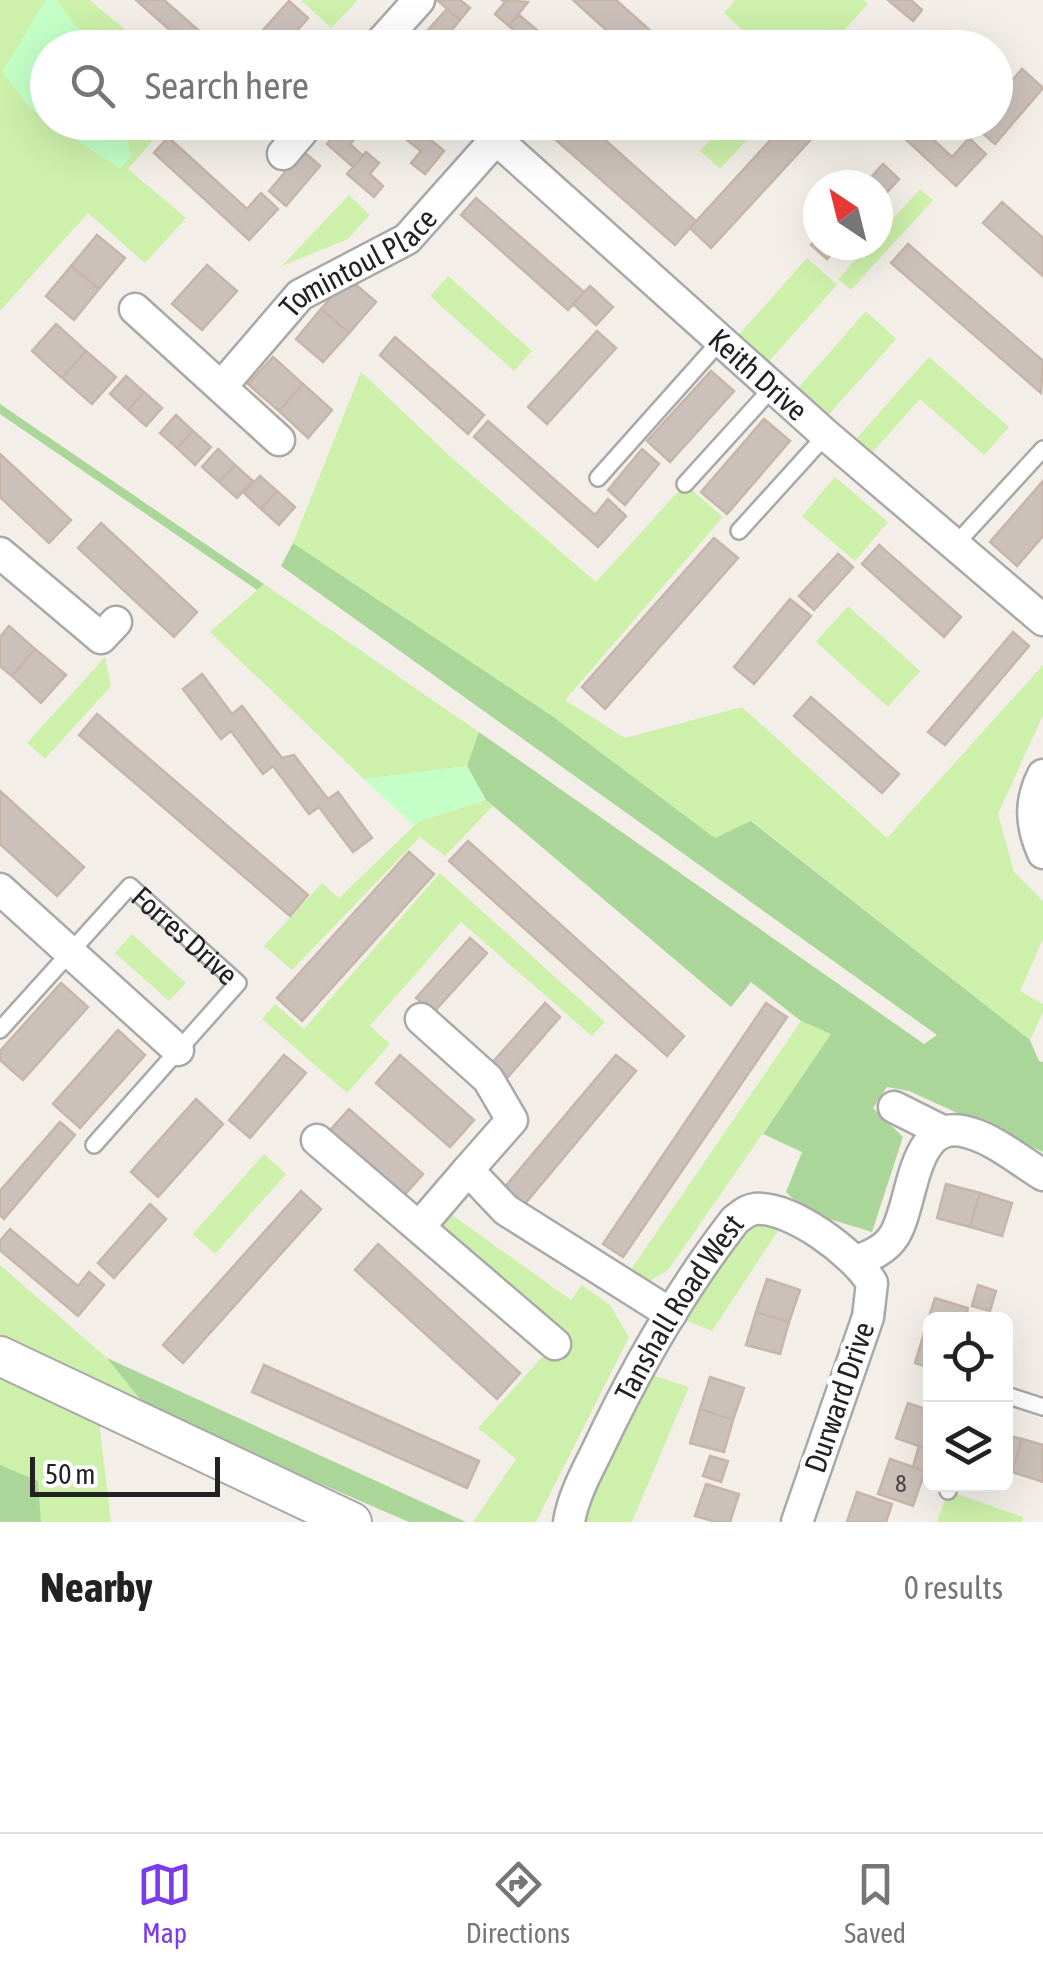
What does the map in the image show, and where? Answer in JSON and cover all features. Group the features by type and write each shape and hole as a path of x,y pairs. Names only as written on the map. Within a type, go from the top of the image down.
{"street":[{"path":"396,30 419,0"},
{"path":"283,154 295,140"},
{"name":"Tomintoul Place","path":"221,387 300,295 408,239 486,140"},
{"name":"Keith Drive","path":"508,140 826,434 1043,620"},
{"path":"135,309 279,440"},
{"path":"4,565 101,638 116,622"},
{"path":"1043,775 1034,796 1032,816 1043,853"},
{"path":"0,888 178,1050"},
{"path":"418,1227 512,1120 488,1079 421,1019"},
{"path":"894,1107 942,1131 976,1134 1043,1175"},
{"path":"856,1260 871,1256 894,1236 921,1156 928,1141 942,1131"},
{"path":"316,1140 555,1344"},
{"path":"468,1170 506,1210 671,1314"},
{"name":"Tanshall Road West","path":"569,1522 581,1484 607,1429 671,1314 735,1220 750,1209 769,1209 788,1216 856,1260"},
{"name":"Durward Drive","path":"797,1522 872,1300 872,1283 856,1260"},
{"path":"0,1356 352,1522"}],"lane":[{"path":"598,478 723,339"},
{"path":"685,484 774,386"},
{"path":"739,530 826,434"},
{"path":"954,546 1043,449"},
{"name":"Forres Drive","path":"0,1030 130,886 238,983 94,1145"},
{"path":"1013,1397 1043,1407"}],"green space":[{"path":"0,0 90,0 125,30 30,30 30,140 153,140 128,169 186,218 145,263 88,213 0,311"},
{"path":"46,0 56,0 80,30 30,30 30,108 2,72"},
{"path":"301,0 356,0 357,1 331,28"},
{"path":"735,0 863,0 868,4 844,30 742,30 724,13"},
{"path":"76,140 127,140 131,156 120,169"},
{"path":"710,140 746,140 720,169 700,151"},
{"path":"920,189 933,200 893,244 893,219"},
{"path":"349,195 370,215 348,239 282,266"},
{"path":"805,260 837,285 765,366 735,339"},
{"path":"855,260 878,260 851,290 838,279"},
{"path":"448,276 532,351 514,371 430,296"},
{"path":"866,311 896,339 824,420 794,393"},
{"path":"929,357 1009,427 984,455 920,399 871,454 855,440"},
{"path":"361,372 452,458 596,582 685,484 723,517 565,700 625,738 742,707 887,838 1043,665 1043,715 998,814 1014,872 1043,901 1043,939 1020,991 1043,1004 1030,1040 752,821 715,838 552,716 293,543"},
{"path":"0,404 264,584 257,590 0,414"},
{"path":"835,477 888,522 855,561 802,516"},
{"path":"293,543 552,716 715,838 751,821 1030,1040 1043,1062 1043,1152 909,1091 887,1087 873,1108 903,1137 872,1232 806,1212 786,1192 802,1152 763,1134 831,1034 801,1021 751,982 731,1007 486,800 467,766 479,732 924,1044 937,1035 281,566"},
{"path":"264,584 479,732 467,766 364,779 210,632"},
{"path":"848,606 920,671 888,707 816,642"},
{"path":"105,657 111,686 45,759 27,743"},
{"path":"467,766 485,800 414,826 364,779"},
{"path":"486,800 493,806 445,856 420,837 292,970 264,946 322,883 339,898 419,821"},
{"path":"440,873 605,1022 592,1036 461,922 370,1026 390,1044 347,1093 262,1019 275,1004 304,1029"},
{"path":"132,934 186,983 169,1001 115,953"},
{"path":"801,1021 832,1034 668,1270 646,1283 621,1284"},
{"path":"264,1154 286,1174 215,1254 193,1234"},
{"path":"452,1215 571,1300 582,1285 610,1305 629,1337 536,1522 473,1522 516,1459 478,1428 554,1344 432,1238"},
{"path":"788,1216 712,1331 671,1314 735,1220"},
{"path":"0,1265 107,1358 148,1409 32,1354 0,1334"},
{"path":"0,1356 97,1404 111,1522 0,1522"},
{"path":"107,1358 466,1522 409,1522 148,1409"},
{"path":"637,1370 689,1387 632,1522 578,1522"},
{"path":"0,1465 38,1481 41,1522 0,1522"},
{"path":"948,1492 1023,1517 1022,1522 937,1522"}],"building":[{"path":"136,0 164,0 198,30 170,30"},
{"path":"437,0 460,0 470,8 460,20"},
{"path":"501,0 528,2 509,26 495,14 505,2"},
{"path":"573,0 616,0 650,30 606,30"},
{"path":"888,0 911,0 922,10 913,21"},
{"path":"289,1 308,18 298,30 263,30"},
{"path":"447,9 460,20 452,30 428,30"},
{"path":"518,14 537,30 514,30 509,26"},
{"path":"1022,69 1043,88 1013,123 1013,79"},
{"path":"165,140 171,140 247,209 261,193 278,209 249,240 154,153"},
{"path":"331,140 354,140 350,144 363,156 353,167 327,144"},
{"path":"407,140 431,140 444,151 425,174 411,163 421,151"},
{"path":"556,140 605,140 696,221 675,245"},
{"path":"771,140 810,140 711,248 690,228"},
{"path":"906,140 934,140 952,157 971,140 986,154 956,186"},
{"path":"303,151 320,166 286,206 269,191"},
{"path":"366,152 379,163 370,174 383,186 374,197 347,174"},
{"path":"476,198 584,292 568,310 461,215"},
{"path":"1002,202 1043,238 1043,276 983,223"},
{"path":"97,235 125,258 99,289 71,266"},
{"path":"908,244 1043,361 1041,393 891,263"},
{"path":"207,265 237,291 202,330 172,304"},
{"path":"71,266 99,289 74,320 46,296"},
{"path":"348,278 376,302 349,333 321,309"},
{"path":"590,286 613,307 596,325 573,304"},
{"path":"321,309 349,333 323,362 296,339"},
{"path":"56,324 86,351 62,378 32,351"},
{"path":"597,331 616,348 547,424 528,407"},
{"path":"395,337 484,415 468,434 380,355"},
{"path":"86,351 116,377 92,404 62,378"},
{"path":"273,357 303,384 279,411 248,384"},
{"path":"711,371 734,391 670,462 647,441"},
{"path":"126,376 144,392 128,410 110,394"},
{"path":"303,384 332,410 308,438 279,411"},
{"path":"144,392 162,408 146,426 128,410"},
{"path":"176,415 193,431 177,448 160,433"},
{"path":"764,419 790,441 727,514 701,492"},
{"path":"488,421 595,515 608,499 626,516 598,547 474,437"},
{"path":"193,431 211,447 195,465 177,448"},
{"path":"218,449 235,465 219,482 202,467"},
{"path":"642,449 659,464 625,505 608,490"},
{"path":"0,454 71,520 49,543 0,497"},
{"path":"235,465 253,481 237,498 219,482"},
{"path":"260,476 277,491 261,509 244,493"},
{"path":"1043,481 1043,536 1017,566 990,542"},
{"path":"277,491 295,507 279,525 261,509"},
{"path":"101,523 197,612 174,637 78,548"},
{"path":"714,538 738,558 605,709 582,687"},
{"path":"879,545 961,617 944,637 862,564"},
{"path":"838,554 853,567 814,610 799,596"},
{"path":"790,599 811,616 754,684 734,667"},
{"path":"9,626 35,649 12,676 0,666 0,637"},
{"path":"1013,632 1029,646 945,745 928,732"},
{"path":"35,649 66,675 41,703 12,676"},
{"path":"202,674 232,714 242,706 282,758 294,755 328,799 338,792 372,838 353,852 319,807 309,814 273,766 263,774 231,731 221,739 183,689"},
{"path":"811,697 899,774 882,793 794,716"},
{"path":"97,714 308,895 290,916 79,735"},
{"path":"0,791 84,867 57,896 0,844"},
{"path":"468,841 684,1036 667,1056 449,861"},
{"path":"409,852 434,874 302,1021 277,998"},
{"path":"470,938 487,953 433,1013 416,998"},
{"path":"61,983 88,1007 23,1080 0,1060 0,1051"},
{"path":"545,1003 560,1017 508,1077 492,1063"},
{"path":"766,1003 787,1017 623,1257 603,1244"},
{"path":"118,1030 145,1055 80,1128 53,1104"},
{"path":"284,1055 306,1073 250,1138 229,1120"},
{"path":"400,1055 474,1120 450,1147 376,1083"},
{"path":"616,1055 636,1071 524,1205 504,1188"},
{"path":"196,1099 223,1124 158,1197 131,1172"},
{"path":"349,1109 423,1174 399,1201 325,1136"},
{"path":"60,1122 75,1135 4,1219 0,1215 0,1191"},
{"path":"946,1184 980,1193 970,1227 937,1218"},
{"path":"301,1191 321,1209 183,1363 163,1345"},
{"path":"980,1193 1012,1203 1002,1236 970,1227"},
{"path":"150,1204 166,1219 114,1278 98,1263"},
{"path":"10,1229 78,1286 89,1272 104,1285 78,1316 0,1250 0,1241"},
{"path":"378,1244 520,1373 497,1399 355,1270"},
{"path":"767,1279 800,1290 789,1322 756,1312"},
{"path":"978,1285 996,1291 990,1311 972,1306"},
{"path":"935,1298 968,1308 967,1312 931,1312"},
{"path":"756,1312 789,1322 780,1354 746,1345"},
{"path":"923,1337 923,1366 915,1363"},
{"path":"264,1365 479,1461 467,1488 252,1392"},
{"path":"710,1377 744,1388 733,1420 700,1409"},
{"path":"908,1403 923,1408 923,1448 896,1438"},
{"path":"700,1409 733,1420 724,1452 690,1443"},
{"path":"1013,1437 1022,1439 1013,1469"},
{"path":"1022,1439 1043,1445 1043,1482 1013,1472"},
{"path":"919,1446 923,1447 923,1470 913,1467"},
{"path":"710,1456 728,1461 721,1482 703,1476"},
{"path":"890,1459 923,1470 913,1506 878,1494"},
{"path":"706,1484 739,1494 730,1522 695,1516"},
{"path":"857,1492 892,1504 886,1522 847,1522"}]}
